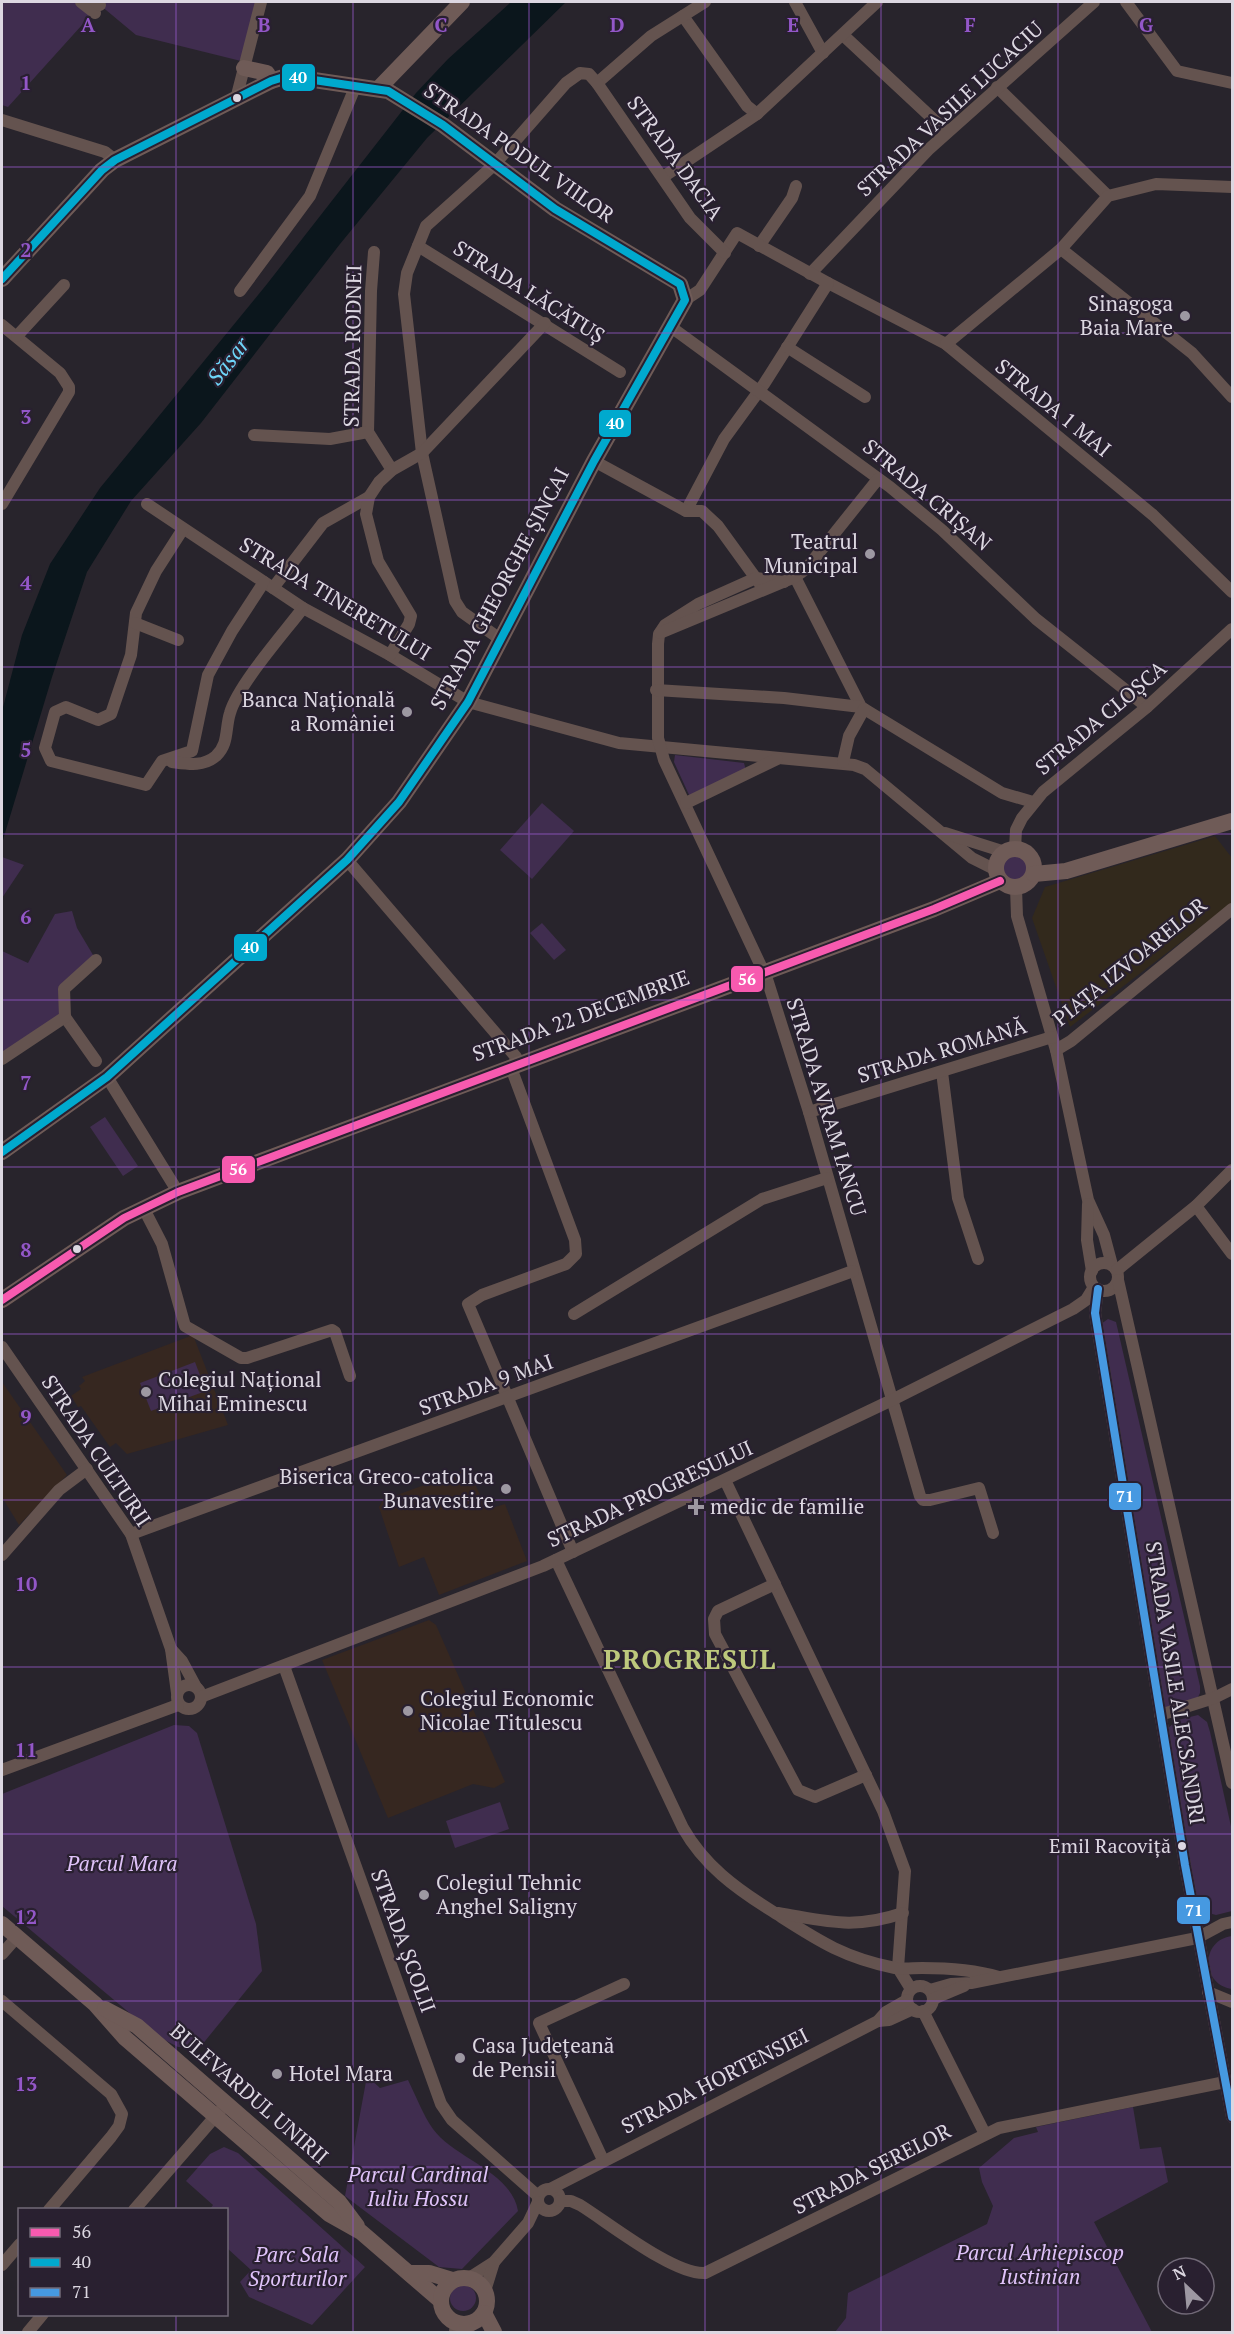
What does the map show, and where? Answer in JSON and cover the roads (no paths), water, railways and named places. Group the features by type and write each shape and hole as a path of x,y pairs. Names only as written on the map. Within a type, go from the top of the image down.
{"main road":[{"path":"379,88 462,2"},
{"path":"2,279 102,170 116,160 271,81 267,73 244,68"},
{"name":"STRADA PODUL VIILOR","path":"271,81 287,76 379,88 398,96 443,125 555,209 680,284 685,300"},
{"name":"STRADA GHEORGHE ȘINCAI","path":"2,1152 107,1077 346,860 399,802 468,702 594,461 685,300"},
{"path":"1034,874 1066,871 1233,821"},
{"path":"1214,826 1233,833"},
{"path":"1010,850 1025,851 1032,859 1034,874 1027,884 1004,880 999,858 1010,850"},
{"name":"STRADA 22 DECEMBRIE","path":"2,1300 143,1208 178,1192 983,890 1004,880"},
{"name":"BULEVARDUL UNIRII","path":"2,1924 95,2004 137,2026 220,2110 339,2202 360,2232 441,2301"},
{"path":"409,2273 429,2273 480,2284 485,2290 487,2302 468,2325"},
{"path":"460,2279 444,2289 441,2301 445,2314 468,2325 494,2332"}],"street":[{"path":"81,2 97,6"},
{"path":"236,99 261,2"},
{"path":"500,639 462,612 455,601 422,453 404,294 407,273 426,226 494,165 574,77 580,73 589,74 597,83 651,36 705,2"},
{"path":"795,2 823,53"},
{"path":"663,177 757,114 878,2"},
{"name":"STRADA VASILE LUCACIU","path":"810,273 928,150 1094,2"},
{"path":"1126,2 1177,71 1233,83"},
{"path":"682,16 747,106 757,114"},
{"path":"843,35 947,132"},
{"name":"STRADA DACIA","path":"597,83 690,218 725,253"},
{"path":"240,291 310,196 356,86"},
{"path":"997,87 1108,196"},
{"path":"2,120 105,152 116,160"},
{"path":"946,344 1062,249 1108,196 1156,184 1233,187"},
{"path":"759,245 792,198 796,186"},
{"name":"STRADA 1 MAI","path":"725,253 737,233 946,344 1153,515 1233,592"},
{"name":"STRADA LĂCĂTUȘ","path":"418,246 545,323 620,372"},
{"path":"1062,249 1192,353 1233,397"},
{"name":"STRADA RODNEI","path":"374,252 370,291 369,432 392,470"},
{"path":"685,300 700,291 725,253"},
{"path":"686,511 724,439 760,390 828,283"},
{"path":"17,336 64,285"},
{"path":"390,655 409,624 411,616 378,561 366,514 369,497 379,482 392,470 422,453 545,323"},
{"path":"2,325 68,382 69,392 2,504"},
{"name":"STRADA CRIȘAN","path":"671,327 760,390 942,530 1036,619 1147,707"},
{"path":"787,347 864,396"},
{"path":"254,435 330,439 369,432"},
{"path":"594,461 686,511 702,511 711,518 761,584 760,591"},
{"path":"678,621 789,580 806,569 878,479"},
{"path":"183,529 148,588 135,623 131,655 111,714 98,720 66,707 60,708 51,719 45,748 51,760 57,764 146,785 162,761 186,755 192,751 208,675 232,631 323,523 369,497"},
{"name":"STRADA TINERETULUI","path":"147,504 303,608 390,655 468,702 599,739 778,759 843,762 865,769 944,832 972,858 1004,880"},
{"path":"678,621 756,578 789,580"},
{"path":"789,580 862,708"},
{"path":"162,761 196,765 209,761 218,754 224,745 230,713 239,694 303,608"},
{"name":"STRADA AVRAM IANCU","path":"678,621 659,634 656,690 660,747 764,972 809,1112 853,1271 923,1500 980,1488 993,1533"},
{"path":"135,623 178,640"},
{"name":"STRADA CLOȘCA","path":"1010,850 1016,830 1033,802 1147,707 1233,629"},
{"path":"656,690 784,698 862,708 1002,792 1033,802"},
{"path":"843,762 849,736 862,708"},
{"path":"686,803 778,759"},
{"path":"944,832 1010,850"},
{"path":"346,860 516,1057 513,1073 575,1240 576,1254 566,1264 482,1295 468,1304 573,1552"},
{"name":"STRADA VASILE ALECSANDRI","path":"1004,880 1017,916 1056,1050 1088,1200 1104,1235 1115,1272 1233,1783"},
{"name":"PIAȚA IZVOARELOR","path":"1056,1050 1071,1041 1233,909"},
{"path":"96,960 63,989 65,1017 96,1061"},
{"path":"2,1059 65,1017"},
{"name":"STRADA ROMANĂ","path":"809,1112 1052,1037"},
{"path":"942,1071 958,1198 978,1259"},
{"path":"107,1077 178,1192"},
{"path":"1115,1272 1102,1263 1092,1270 1090,1279 1096,1288 1110,1290 1115,1272 1196,1206 1233,1170"},
{"path":"574,1314 762,1199 827,1178"},
{"name":"STRADA VASILE ALECSANDRI","path":"1088,1200 1087,1240 1092,1270"},
{"path":"1196,1206 1233,1254"},
{"path":"143,1208 162,1244 179,1311 187,1328 241,1358 332,1330 335,1332 350,1376"},
{"name":"STRADA 9 MAI","path":"131,1534 183,1517 853,1271"},
{"name":"STRADA VASILE ALECSANDRI","path":"1096,1288 1095,1313 1197,1938 1233,2117"},
{"name":"STRADA PROGRESULUI","path":"2,1770 178,1699 185,1686 198,1692 284,1666 314,1651 556,1560 892,1400 1074,1309 1096,1288"},
{"name":"STRADA CULTURII","path":"2,1347 131,1534 171,1649 178,1699"},
{"path":"2,1555 59,1490 87,1468"},
{"path":"725,1480 866,1774 901,1856 905,1886 898,1968 985,2134"},
{"path":"556,1560 694,1848 738,1890 803,1933 841,1952 898,1968 978,1971 999,1977"},
{"path":"775,1584 718,1611 714,1619 715,1634 798,1790 806,1796 815,1797 866,1774"},
{"name":"STRADA CULTURII","path":"171,1649 182,1661 198,1692"},
{"name":"STRADA ȘCOLII","path":"284,1666 441,2104 452,2120 538,2199"},
{"path":"1160,1714 1214,1698 1233,1689"},
{"name":"STRADA PROGRESULUI","path":"178,1699 185,1709 193,1709 199,1704 198,1692"},
{"path":"774,1912 843,1924 875,1922 903,1913"},
{"path":"931,1994 951,1983 971,1983 1197,1938 1222,1924 1233,1922"},
{"path":"2,1954 17,1937"},
{"path":"603,2160 539,2023 624,1984"},
{"path":"914,2002 922,1986 931,1994"},
{"path":"1208,1992 1233,2002"},
{"path":"914,2002 929,2007 931,1994"},
{"path":"2,2001 111,2094 122,2114 119,2126 111,2137 51,2208"},
{"name":"STRADA HORTENSIEI","path":"550,2189 561,2181 572,2179 603,2160 878,2021 890,2020 914,2002"},
{"name":"STRADA SERELOR","path":"560,2199 580,2205 677,2268 696,2274 705,2273 985,2134 1016,2122 1225,2082"},
{"path":"136,2208 220,2110"},
{"name":"STRADA HORTENSIEI","path":"560,2199 572,2179"},
{"path":"460,2279 494,2262 528,2223 557,2207 560,2199 556,2192 550,2189 543,2190 528,2223"},
{"path":"538,2199 541,2209 548,2211"},
{"path":"2,2265 18,2246"},
{"path":"485,2290 494,2262"},
{"path":"28,2332 42,2316"}],"water":[{"name":"Săsar","path":"511,2 566,2 427,138 340,244 201,423 131,501 87,572 52,677 2,843 2,711 22,635 50,564 100,488 267,284 416,93 448,59"}],"place":[{"name":"Sinagoga Baia Mare","path":"1185,316"},
{"name":"Teatrul Municipal","path":"870,554"},
{"name":"Banca Națională a României","path":"407,712"},
{"name":"Colegiul Național Mihai Eminescu","path":"146,1392"},
{"name":"Biserica Greco-catolica Bunavestire","path":"506,1489"},
{"name":"medic de familie","path":"696,1507"},
{"name":"Colegiul Economic Nicolae Titulescu","path":"408,1711"},
{"name":"Emil Racoviță","path":"1182,1846"},
{"name":"Colegiul Tehnic Anghel Saligny","path":"424,1895"},
{"name":"Casa Județeană de Pensii","path":"460,2058"},
{"name":"Hotel Mara","path":"277,2074"}],"district":[{"name":"PROGRESUL","path":"690,1660"}],"park label":[{"name":"Parcul Mara","path":"122,1864"},
{"name":"Parcul Cardinal Iuliu Hossu","path":"418,2187"},
{"name":"Parcul Arhiepiscop Iustinian","path":"1040,2265"},
{"name":"Parc Sala Sporturilor","path":"297,2267"}]}
